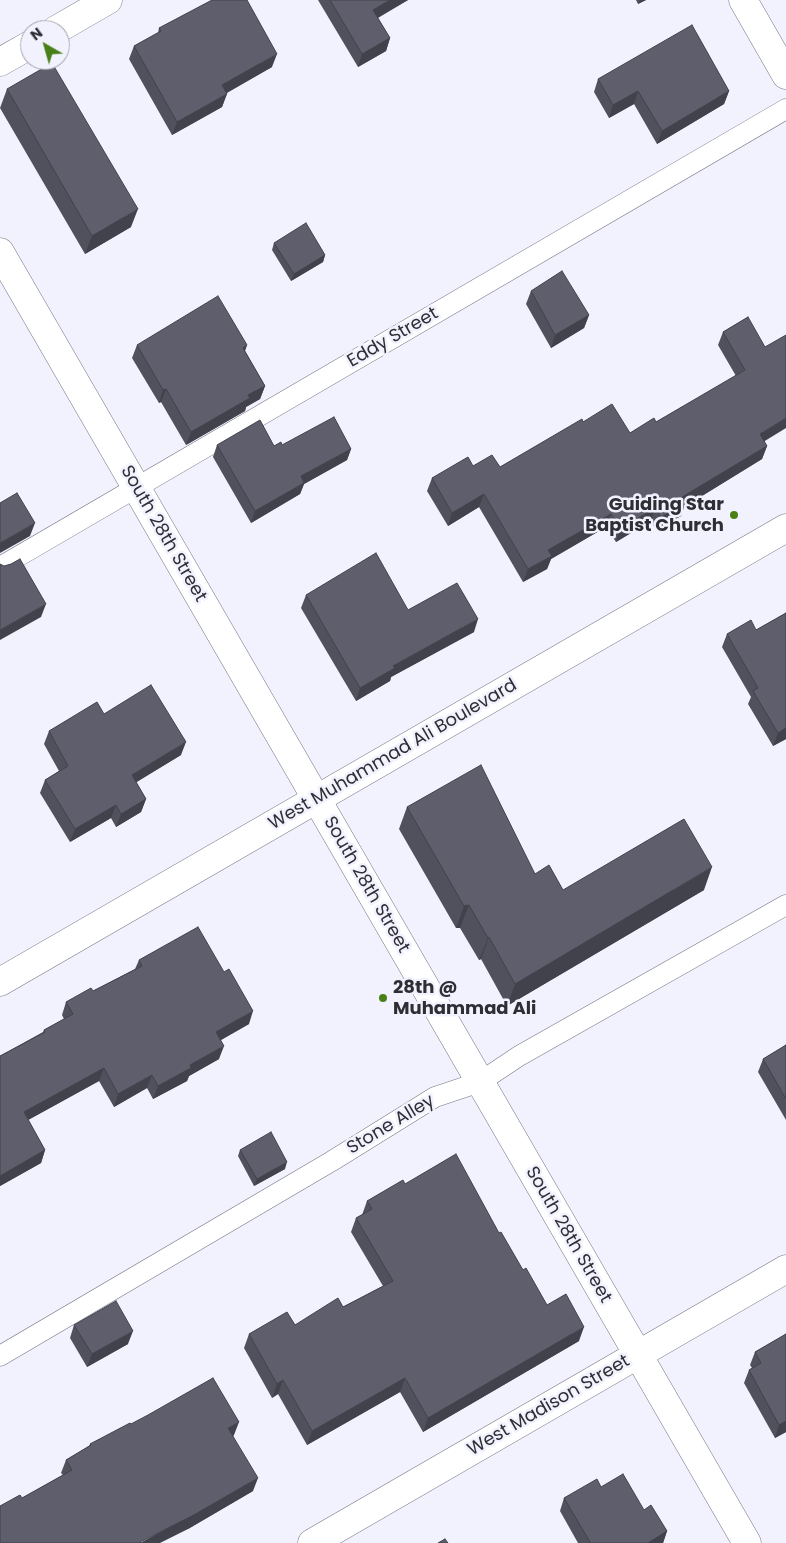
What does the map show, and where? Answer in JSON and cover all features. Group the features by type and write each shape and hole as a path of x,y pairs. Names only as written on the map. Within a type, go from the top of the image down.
{"street":[{"path":"70,22 108,0"},
{"path":"742,0 786,75"},
{"path":"0,62 20,51"},
{"name":"South 28th Street","path":"0,252 747,1543"},
{"name":"West Muhammad Ali Boulevard","path":"0,982 786,528"},
{"name":"West Madison Street","path":"312,1543 786,1270"}],"lane":[{"name":"Eddy Street","path":"0,567 786,109"},
{"name":"Stone Alley","path":"0,1356 332,1161 435,1097 480,1082 519,1056 786,905"}],"building":[{"path":"212,0 247,0 277,54 222,85 227,94 177,122 134,46 161,31 159,28"},
{"path":"330,0 390,0 373,10 390,38 362,54"},
{"path":"692,25 729,91 662,131 638,91 613,105 598,79"},
{"path":"40,70 56,70 138,209 92,236 7,89"},
{"path":"306,223 325,255 294,274 274,243"},
{"path":"562,271 589,315 555,335 531,291"},
{"path":"218,296 247,345 243,348 265,386 248,395 250,398 191,432 166,389 163,390 137,345"},
{"path":"748,317 765,347 786,335 786,418 760,434 767,446 682,497 685,503 661,517 655,508 620,529 611,514 548,550 552,556 528,569 484,494 452,513 432,478 468,457 473,466 492,455 500,467 582,419 583,422 612,404 630,433 654,418 656,422 745,370 723,332"},
{"path":"334,417 351,449 301,476 304,483 255,511 217,445 260,420 274,446 281,442 282,445"},
{"path":"17,493 35,523 0,543 0,503"},
{"path":"376,553 408,610 457,583 478,619 393,666 395,668 360,688 306,595"},
{"path":"20,559 46,604 0,630 0,564 4,566"},
{"path":"786,613 786,728 778,733 753,691 758,688 727,634 751,620 756,630"},
{"path":"151,685 186,742 132,775 146,799 121,814 116,805 75,829 45,780 68,766 49,731 97,702 104,714"},
{"path":"481,765 535,874 549,865 563,890 684,819 712,867 515,984 469,905 464,906 407,807"},
{"path":"198,927 224,972 229,969 253,1011 216,1032 224,1046 190,1065 191,1068 158,1086 152,1075 118,1094 104,1068 24,1112 45,1150 0,1176 0,1056 45,1032 44,1030 73,1014 66,1002 91,988 93,991 142,966 139,960"},
{"path":"786,1045 786,1099 763,1059"},
{"path":"271,1132 287,1162 257,1179 240,1150"},
{"path":"456,1154 499,1233 501,1232 523,1270 526,1268 547,1305 566,1294 584,1327 428,1418 405,1378 312,1431 283,1380 277,1384 249,1334 287,1312 295,1325 338,1298 343,1307 393,1281 356,1218 372,1209 367,1201 403,1180 405,1184"},
{"path":"116,1301 133,1331 92,1354 74,1325"},
{"path":"786,1334 786,1421 779,1425 749,1370 761,1363 755,1352"},
{"path":"213,1378 239,1422 228,1428 258,1478 141,1543 0,1543 0,1506 20,1495 22,1498 72,1470 66,1460 90,1444 148,1415"},
{"path":"623,1474 644,1510 651,1505 667,1531 648,1543 589,1543 564,1498 597,1479 601,1487"},
{"path":"445,1539 448,1543 438,1543"}],"place":[{"name":"Guiding Star Baptist Church","path":"734,515"},
{"name":"28th @ Muhammad Ali","path":"383,998"}]}
